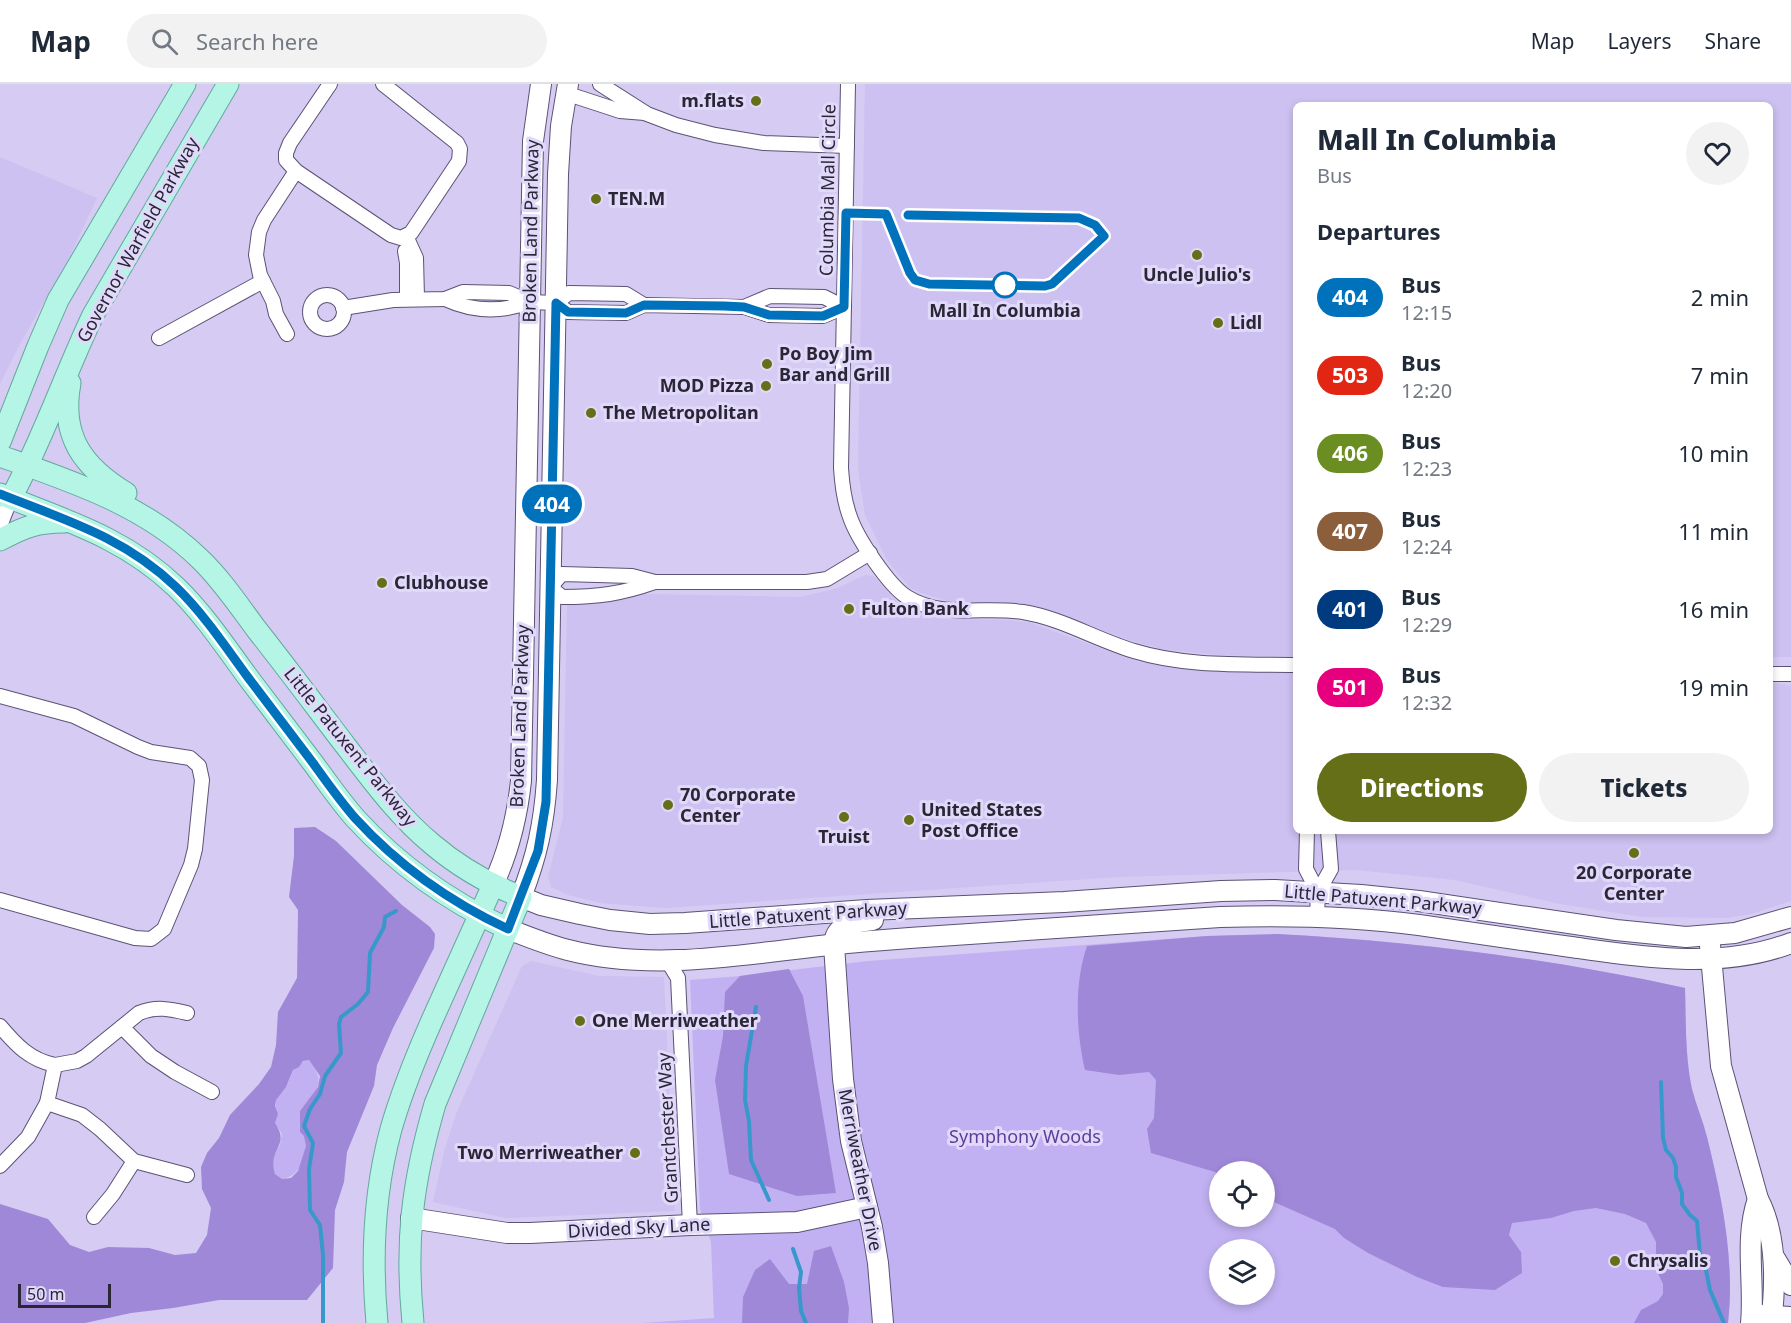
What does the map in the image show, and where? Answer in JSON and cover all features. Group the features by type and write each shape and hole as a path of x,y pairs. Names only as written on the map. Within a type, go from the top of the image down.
{"main road":[{"name":"Governor Warfield Parkway","path":"0,442 38,346 73,274 185,84"},
{"name":"Governor Warfield Parkway","path":"5,496 28,466 75,352 123,262 228,84"},
{"path":"0,402 38,346"},
{"path":"75,352 67,414 81,456 97,474 170,525 200,559"},
{"name":"Little Patuxent Parkway","path":"0,456 91,489 129,508 166,532 200,559 225,587 404,818 432,845 493,885 521,897"},
{"name":"Little Patuxent Parkway","path":"5,496 76,523 110,539 143,560 176,587 226,648 353,816 411,871 479,916 508,929"},
{"path":"0,540 28,526 45,522 76,523"},
{"name":"Broken Land Parkway","path":"377,1323 375,1227 381,1177 391,1130 418,1053 493,885"},
{"name":"Broken Land Parkway","path":"413,1323 409,1263 411,1218 425,1139 435,1104 521,897"}],"street":[{"path":"330,84 290,143 286,160 296,171 391,236 403,237 411,233 459,161 460,149 457,143 383,84"},
{"name":"Broken Land Parkway","path":"493,885 510,843 521,781 533,141 541,84"},
{"path":"600,84 647,114 676,125 764,143 847,146"},
{"name":"Columbia Mall Circle","path":"849,84 841,468 849,516 870,553 893,585 905,596 921,604 947,610 1022,612 1042,616 1133,651 1164,659 1197,663 1293,665"},
{"path":"561,87 620,111 647,114"},
{"name":"Broken Land Parkway","path":"521,897 538,851 546,802 561,87"},
{"path":"287,334 260,275 256,255 259,232 264,220 296,171"},
{"path":"403,237 423,262 416,298"},
{"path":"403,237 416,298"},
{"path":"159,338 263,281"},
{"path":"343,308 416,298 445,299 465,308 510,309 530,302 556,303 569,293 626,294 644,305 744,307 769,315 823,316 844,307"},
{"path":"744,307 770,296 824,297 844,307"},
{"path":"0,526 5,496"},
{"path":"655,582 631,591 598,597 562,597 550,587 562,574 632,576 655,582 807,582 827,579 870,553"},
{"path":"1773,674 1791,674"},
{"path":"0,696 74,716 151,752 190,758 199,766 202,780 193,857 168,922 158,936 151,939 135,938 0,900"},
{"path":"1307,834 1306,869 1317,892 1317,916"},
{"path":"1317,892 1330,868 1328,834"},
{"name":"Little Patuxent Parkway","path":"521,897 541,905 580,914 609,920 650,924 814,913 1087,901 1221,891 1317,892 1419,900 1616,930 1665,935 1709,936 1735,933 1791,917"},
{"path":"1067,927 1069,916 1087,901"},
{"path":"923,937 1035,920 1064,902"},
{"path":"834,945 834,935 841,928 924,908"},
{"path":"737,955 797,939 811,929 814,913"},
{"name":"Little Patuxent Parkway","path":"508,929 568,950 642,961 737,955 923,937 1220,916 1317,916 1418,925 1613,953 1685,960 1739,955 1791,943"},
{"path":"1709,936 1721,1066 1758,1199 1766,1215 1772,1251 1778,1319 1751,1318 1750,1239 1752,1216 1758,1199"},
{"name":"Merriweather Drive","path":"834,945 843,1079 851,1141 867,1207 879,1275 883,1323"},
{"name":"Grantchester Way","path":"667,960 678,978 690,1225"},
{"path":"0,1026 30,1056 55,1065 77,1061 86,1056 139,1013 164,1009 187,1014"},
{"path":"122,1027 151,1056 212,1092"},
{"path":"0,1166 28,1137 47,1102 55,1065"},
{"path":"47,1102 82,1116 100,1129 134,1161 187,1175"},
{"path":"94,1217 113,1194 134,1161"},
{"name":"Divided Sky Lane","path":"411,1218 507,1233 530,1233 797,1222 867,1207"},
{"path":"1772,1251 1791,1285"}],"shaded area":[{"path":"865,84 1791,84 1791,657 1773,657 1773,102 1293,102 1293,657 1217,655 1162,649 1129,640 1040,607 1019,603 952,602 921,593 910,588 887,560 865,515 858,469"},
{"path":"0,157 97,198 68,260 0,384"},
{"path":"865,575 874,576 902,606 929,617 1031,623 1139,662 1173,668 1293,673 1293,834 1773,834 1773,683 1791,686 1791,901 1751,914 1727,918 1642,917 1555,903 1455,880 1356,870 1117,877 664,908 601,903 568,895 551,887 548,877 563,818 567,603 586,603 643,594 801,597 838,588"},
{"path":"315,827 336,841 435,934 434,948 393,1028 377,1065 374,1086 347,1152 344,1182 335,1210 333,1268 307,1300 219,1300 131,1313 85,1323 0,1323 0,1204 48,1219 70,1245 89,1252 108,1247 149,1248 175,1255 196,1253 207,1235 211,1208 202,1189 201,1167 230,1115 259,1084 271,1067 276,1045 278,1012 297,978 298,910 289,897 294,856 294,828","holes":["309,1060 320,1076 318,1087 300,1111 300,1132 304,1136 306,1146 298,1171 291,1178 282,1179 275,1174 273,1165 281,1137 275,1123 278,1114 275,1106 276,1100 286,1087 293,1070 303,1061"]},
{"name":"Symphony Woods","path":"1277,934 1379,941 1533,960 1685,988 1686,1039 1690,1077 1712,1160 1726,1229 1730,1276 1728,1323 1634,1323 1641,1310 1658,1301 1663,1294 1663,1284 1656,1269 1656,1242 1646,1223 1625,1214 1596,1208 1574,1211 1551,1218 1512,1223 1509,1235 1521,1252 1522,1273 1495,1290 1443,1287 1368,1253 1344,1238 1335,1229 1275,1202 1275,1161 1209,1161 1209,1170 1151,1153 1147,1129 1154,1118 1156,1080 1149,1072 1119,1075 1085,1070 1078,1024 1078,991 1083,960 1087,946 1207,936"},
{"path":"531,961 599,976 664,977 675,1211 506,1218 433,1202 445,1148 456,1114 522,966"},
{"path":"789,969 803,996 836,1193 797,1196 729,1174 715,1080 723,1036 725,992 740,976"},
{"path":"831,1246 844,1282 849,1308 848,1323 742,1323 743,1297 755,1270 770,1259 789,1284 807,1284 814,1251"}],"green space":[{"name":"Symphony Woods","path":"1277,934 1379,941 1482,953 1584,968 1685,988 1686,1039 1690,1077 1712,1160 1726,1229 1730,1276 1728,1323 643,1323 714,1318 711,1242 700,1209 690,980 868,961 1207,936"},
{"path":"309,1060 319,1082 315,1092 300,1111 306,1152 296,1172 282,1179 275,1174 272,1166 274,1153 280,1145 282,1134 275,1123 276,1099 285,1088 295,1067"}],"waterway":[{"path":"323,1323 323,1255 320,1225 310,1210 309,1169 313,1143 304,1126 310,1109 320,1094 325,1076 341,1053 339,1024 341,1017 358,1004 368,992 370,953 384,927 385,917 396,911"},
{"path":"756,1007 746,1066 745,1100 749,1121 751,1160 769,1200"},
{"path":"1661,1082 1663,1138 1666,1150 1673,1158 1676,1167 1682,1204 1697,1221 1700,1255 1705,1265 1710,1290 1724,1323"},
{"path":"793,1249 801,1272 799,1288 801,1311 806,1323"}],"bus line":[{"name":"404","path":"0,494 76,523 110,539 143,560 176,587 226,648 353,816 411,871 479,916 508,929 538,851 546,802 556,303 568,312 626,313 644,305 724,306 744,307 769,315 823,316 844,307 846,213 886,214 910,273 915,280 929,284 1045,286 1057,281 1104,236 1095,225 1079,218 908,215"}],"place":[{"name":"m.flats","path":"756,101"},
{"name":"TEN.M","path":"596,199"},
{"name":"Uncle Julio's","path":"1197,255"},
{"name":"Mall In Columbia","path":"1005,285"},
{"name":"Lidl","path":"1218,323"},
{"name":"Po Boy Jim Bar and Grill","path":"767,364"},
{"name":"MOD Pizza","path":"766,386"},
{"name":"The Metropolitan","path":"591,413"},
{"name":"Clubhouse","path":"382,583"},
{"name":"Fulton Bank","path":"849,609"},
{"name":"70 Corporate Center","path":"668,805"},
{"name":"Truist","path":"844,817"},
{"name":"United States Post Office","path":"909,820"},
{"name":"20 Corporate Center","path":"1634,853"},
{"name":"One Merriweather","path":"580,1021"},
{"name":"Two Merriweather","path":"635,1153"},
{"name":"Chrysalis","path":"1615,1261"}]}
